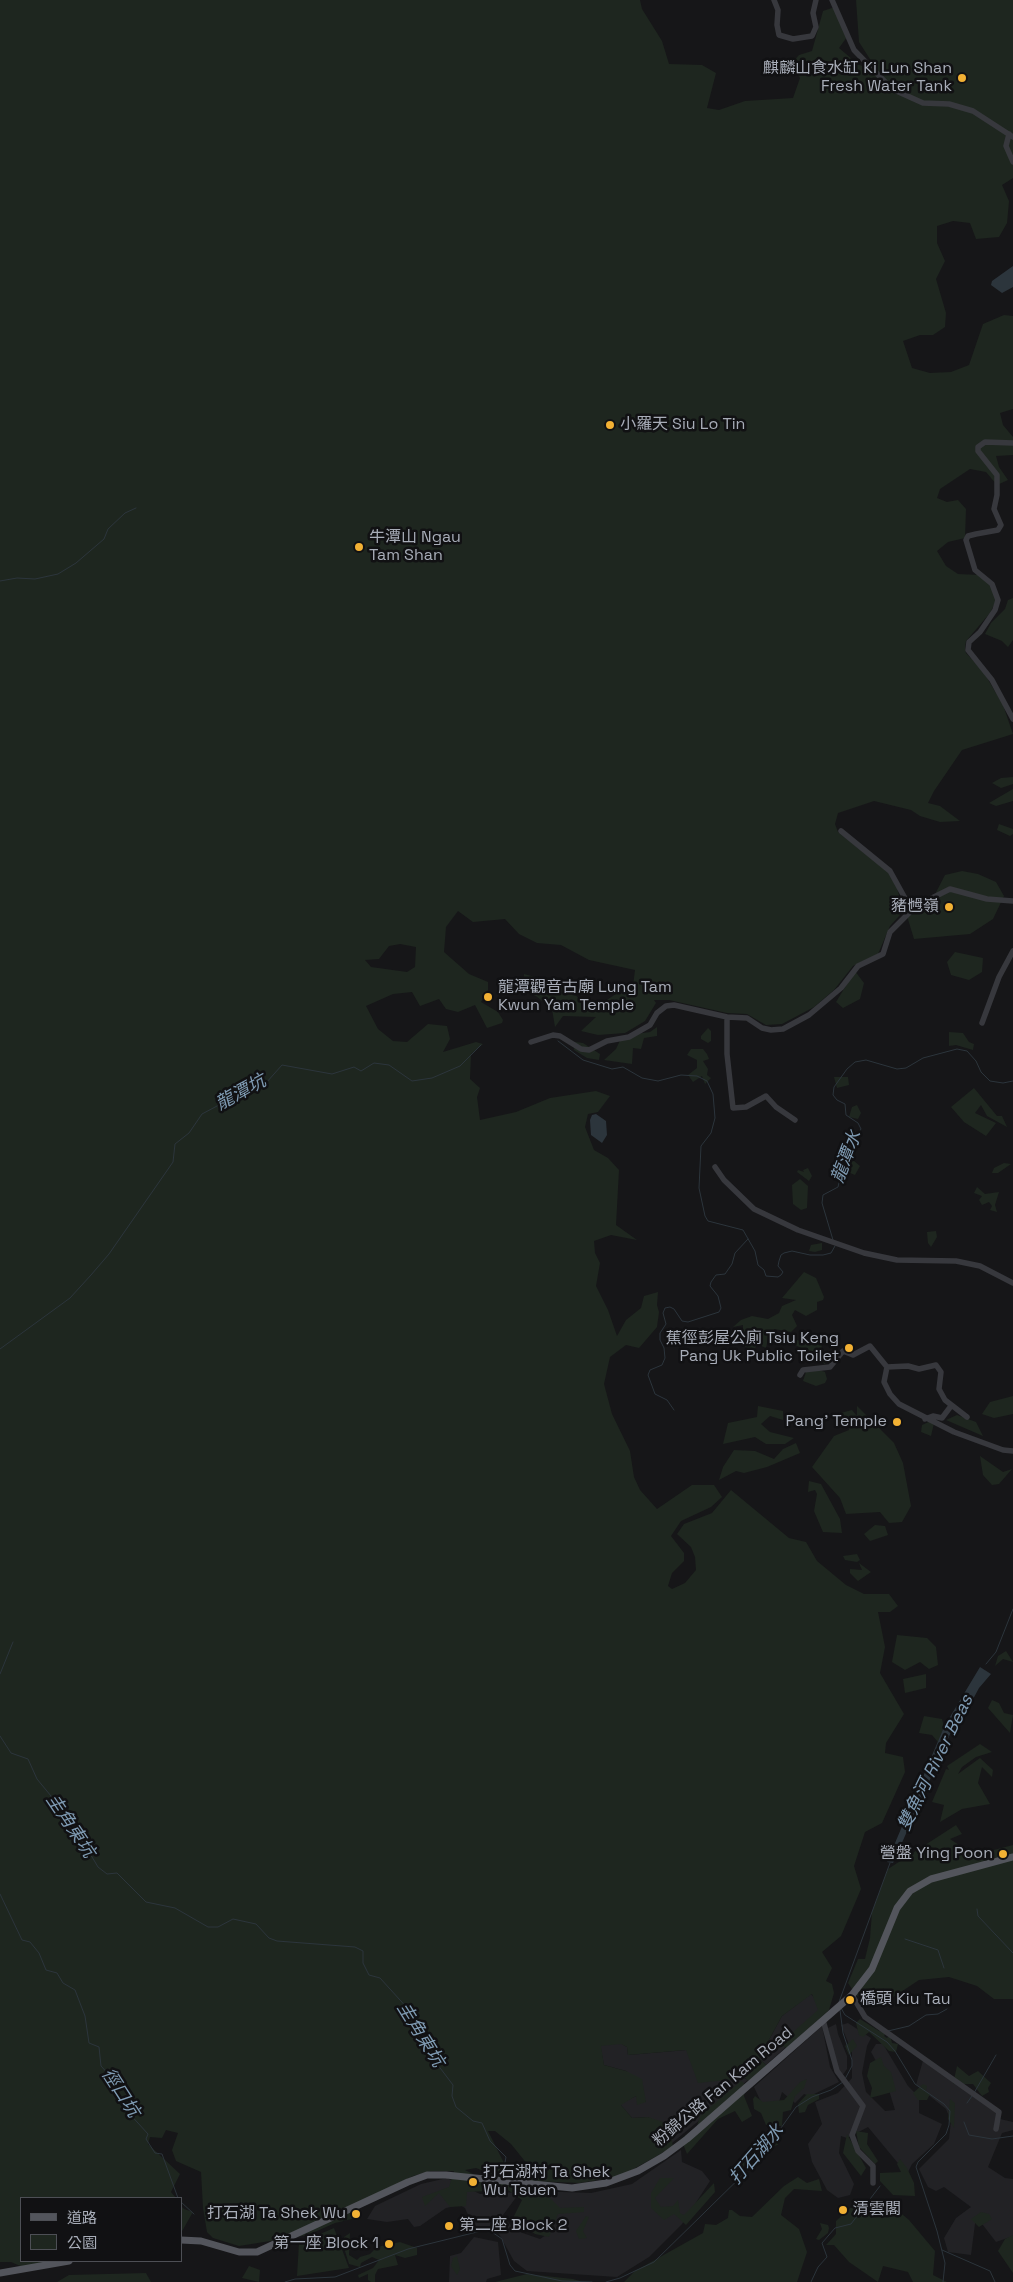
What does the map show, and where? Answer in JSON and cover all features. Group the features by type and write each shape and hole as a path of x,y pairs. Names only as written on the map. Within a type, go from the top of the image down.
{"main road":[{"name":"粉錦公路 Fan Kam Road","path":"182,2240 201,2241 239,2252 257,2252 427,2175 446,2175 572,2188 597,2185 620,2178 647,2166 673,2150 849,1997 872,1969 897,1908 910,1890 934,1878 1013,1857"},
{"path":"0,2273 63,2262"}],"street":[{"path":"774,0 778,10 777,24 779,35 793,39 812,36 816,27 813,13 816,0"},
{"path":"832,0 854,50 892,89 923,103 949,104 968,109 1011,135 1006,144 1013,162"},
{"path":"1013,443 985,442 978,447 978,451 997,475 998,488 994,509 1000,525 998,530 968,536 966,540 975,570 992,584 998,600 995,610 980,632 970,640 968,650 992,680 1013,719"},
{"path":"841,831 890,871 910,909"},
{"path":"531,1042 553,1035 589,1050 607,1041 629,1037 650,1025 657,1013 666,1006 674,1005 727,1017 747,1018 762,1028 771,1030 783,1029 809,1015 841,988 858,966 883,954 890,932 910,909 950,889 987,898 1013,901"},
{"path":"982,1022 999,976 1013,951"},
{"path":"727,1017 727,1054 733,1108 746,1107 766,1096 776,1107 795,1120"},
{"path":"714,1167 724,1180 754,1209 782,1224 830,1242 897,1260 956,1261 980,1266 1013,1283"},
{"path":"800,1375 803,1370 830,1367 843,1351 853,1355 868,1346 872,1347 886,1367 884,1378 886,1388 893,1398 905,1408 965,1437 1013,1451"},
{"path":"886,1367 908,1366 918,1369 936,1365 940,1372 941,1394 951,1406 959,1409 967,1417"},
{"path":"925,1419 933,1416 942,1418 951,1406"},
{"path":"849,1997 865,2018 999,2112 996,2129"},
{"path":"823,2020 840,2077 863,2106 853,2127 852,2135 858,2151 873,2166 873,2183"}],"shaded area":[{"path":"811,1994 826,2011 766,2065 759,2058 782,2016"},
{"path":"848,2023 871,2038 867,2046 862,2073 866,2092 885,2111 895,2110 885,2077 871,2052 876,2044 883,2044 908,2086 919,2097 919,2113 942,2124 934,2144 912,2164 907,2174 868,2127 847,2138 841,2136 839,2153 854,2184 850,2195 838,2198 827,2190 812,2162 808,2144 822,2124 815,2102 838,2093 852,2078 852,2052 841,2025"},
{"path":"836,2024 847,2056 847,2069 842,2076 837,2067 828,2028"},
{"path":"822,2026 830,2067 839,2082 810,2096 804,2094 795,2103 782,2092 779,2102 762,2104 754,2087"},
{"path":"620,2043 627,2047 628,2055 686,2050 748,2080 672,2143 670,2131 648,2117 632,2118 620,2104 636,2096 646,2102 626,2071 604,2065 600,2044"},
{"path":"924,2057 1000,2112 1000,2119 1013,2122 1013,2130 1002,2133 988,2167 1005,2178 1013,2179 1013,2236 996,2242 976,2216 971,2255 948,2252 944,2238 956,2218 971,2207 944,2187 936,2191 928,2187 919,2169 949,2139 951,2121 946,2109 916,2085"},
{"path":"681,2150 682,2162 702,2171 710,2181 682,2224 649,2257 617,2277 527,2271 514,2261 499,2234 466,2223 468,2215 465,2208 460,2205 446,2208 420,2226 414,2227 408,2219 387,2222 367,2219 375,2206 421,2184 447,2178 480,2194 520,2192 503,2215 514,2230 540,2239 555,2229 550,2214 534,2191 591,2193 632,2184"},
{"path":"474,2237 498,2242 501,2275 487,2279 486,2282 449,2282 450,2256 461,2253"}],"green space":[{"path":"0,0 640,0 642,9 662,41 669,64 702,65 716,73 707,108 719,110 745,101 793,98 800,78 792,63 799,55 812,51 823,11 835,7 847,37 839,48 859,65 877,70 859,42 856,0 1013,0 1013,178 1002,185 1009,201 1007,223 999,237 976,239 970,223 953,221 937,226 937,243 945,261 936,279 946,313 945,327 933,335 920,335 903,341 912,368 930,373 951,372 969,365 983,324 1004,315 1013,316 1013,409 1000,413 1003,425 1013,437 1013,455 996,456 999,467 1008,480 997,485 986,472 970,469 940,489 937,498 947,502 958,500 966,509 965,538 948,542 937,551 946,566 958,574 979,575 992,584 996,601 990,613 966,641 965,647 966,653 983,671 1003,705 1013,734 962,750 934,791 928,803 940,806 960,821 940,822 920,816 911,810 874,801 838,813 835,824 838,832 888,872 897,888 902,907 900,915 890,926 878,954 853,966 834,990 814,1007 782,1024 766,1025 747,1014 727,1013 669,1000 654,1000 656,1003 645,1021 625,1033 598,1035 581,1031 596,1017 563,1016 555,1027 552,1009 536,996 523,991 524,974 561,984 564,983 586,1006 598,1006 626,987 638,990 633,986 635,970 589,960 561,945 537,943 519,934 505,919 473,922 458,911 446,927 444,952 469,974 488,982 488,990 481,1002 498,1012 503,1020 502,1023 487,1028 475,1005 458,1012 446,1009 439,999 420,1006 412,992 393,994 366,1006 378,1029 393,1041 407,1042 428,1024 447,1026 450,1039 443,1052 476,1042 483,1044 471,1054 470,1079 480,1088 477,1097 480,1120 516,1112 550,1098 596,1091 610,1096 598,1112 588,1114 585,1127 594,1150 608,1158 619,1170 616,1225 637,1240 611,1235 594,1241 595,1253 600,1263 596,1286 608,1310 617,1336 626,1320 641,1308 644,1296 658,1292 657,1305 659,1312 657,1327 639,1348 626,1345 610,1357 604,1384 612,1414 630,1451 634,1477 640,1490 657,1509 692,1485 714,1485 722,1497 711,1507 681,1521 671,1536 684,1553 684,1561 672,1573 668,1586 672,1589 685,1583 696,1570 695,1557 691,1547 677,1534 684,1524 712,1513 731,1490 789,1538 806,1542 817,1561 846,1585 864,1594 889,1594 898,1606 890,1612 878,1612 885,1647 880,1673 904,1714 886,1743 885,1753 903,1757 905,1772 882,1823 865,1832 854,1866 861,1889 841,1936 822,1952 832,1968 826,1981 832,1984 834,1993 829,2010 787,2048 782,2046 793,2032 818,2010 812,1994 782,2016 759,2058 768,2067 751,2083 745,2078 698,2083 686,2050 628,2055 627,2047 621,2044 601,2046 604,2065 626,2071 642,2079 646,2102 637,2105 636,2096 621,2105 632,2118 648,2117 663,2122 670,2131 673,2147 621,2176 580,2183 531,2181 528,2165 511,2144 495,2131 488,2131 507,2169 501,2178 476,2168 465,2170 493,2184 521,2176 530,2193 539,2187 560,2208 584,2207 584,2212 558,2214 549,2237 535,2234 513,2218 522,2200 508,2190 467,2192 466,2206 450,2207 439,2193 425,2206 422,2197 449,2187 454,2171 431,2171 413,2176 361,2202 356,2218 335,2223 308,2235 239,2246 213,2238 207,2232 203,2208 201,2172 176,2161 172,2150 178,2133 166,2130 162,2138 150,2137 148,2144 180,2174 171,2192 175,2197 20,2197 20,2262 52,2262 25,2268 11,2262 0,2262","holes":["400,944 416,947 415,967 407,972 371,967 365,960 379,959 389,946"]},
{"path":"1013,598 1013,640 1008,647 1002,641 985,634 991,623 1005,609 1008,600"},
{"path":"1013,777 1013,784 1001,788 992,783 1001,778"},
{"path":"1013,789 1013,801 996,806 989,803"},
{"path":"999,824 1013,829 1013,834 1010,836 997,830"},
{"path":"962,871 978,874 996,882 1004,896 993,919 970,934 914,939 907,916 930,904 945,875"},
{"path":"955,952 983,958 982,972 969,980 951,975 947,962"},
{"path":"855,971 864,983 860,999 843,1008 836,1002"},
{"path":"657,1027 657,1036 644,1038 641,1049 633,1048 632,1064 604,1060 616,1049 622,1036 650,1032"},
{"path":"708,1028 711,1031 711,1041 708,1043 701,1039 701,1036"},
{"path":"949,1032 963,1033 969,1042 974,1044 973,1050 956,1045 949,1046"},
{"path":"575,1042 583,1043 600,1054 599,1060 587,1058 574,1050"},
{"path":"691,1049 703,1049 709,1059 703,1061 708,1069 707,1075 711,1078 705,1084 702,1076 693,1082 688,1075 697,1068 697,1060 687,1055"},
{"path":"834,1077 848,1077 849,1085 837,1088"},
{"path":"974,1088 997,1116 1002,1116 1007,1127 987,1116 981,1105 975,1113 996,1123 986,1136 964,1122 951,1107"},
{"path":"857,1105 861,1113 858,1119 849,1117 852,1107"},
{"path":"853,1135 860,1140 858,1147 853,1149 848,1140"},
{"path":"835,1157 842,1163 854,1161 860,1166 855,1175 835,1167"},
{"path":"1004,1163 1011,1164 998,1173 992,1173 994,1168"},
{"path":"808,1168 812,1176 809,1181 797,1172 798,1170 804,1172 803,1170"},
{"path":"800,1179 808,1186 807,1208 801,1210 793,1204 792,1185"},
{"path":"977,1187 985,1194 999,1192 995,1205 997,1212 990,1210 992,1206 989,1202 982,1205 979,1200 982,1196 974,1193"},
{"path":"936,1231 937,1237 931,1247 928,1243 927,1232"},
{"path":"822,1243 822,1250 809,1251 811,1245"},
{"path":"804,1272 816,1278 824,1297 823,1300 817,1302 817,1310 806,1316 795,1310 792,1315 797,1326 791,1332 774,1329 775,1332 800,1341 805,1339 812,1343 819,1339 822,1342 821,1355 827,1361 825,1364 810,1355 807,1348 801,1348 788,1341 777,1342 768,1338 766,1348 757,1344 754,1351 751,1351 741,1343 746,1333 743,1331 743,1325 733,1327 741,1320 752,1316 768,1319 779,1313 782,1306 796,1300 782,1298"},
{"path":"819,1370 825,1372 827,1379 825,1383 816,1386 803,1381 806,1372"},
{"path":"1013,1396 1013,1414 994,1418 982,1414 990,1402"},
{"path":"758,1406 783,1411 783,1420 770,1416 761,1424 770,1432 794,1438 785,1444 766,1444 755,1437 723,1444 728,1423 757,1417"},
{"path":"857,1406 894,1443 903,1463 911,1506 902,1522 889,1523 880,1512 846,1514 840,1498 812,1467 834,1436 849,1430 850,1422 833,1415 852,1410 857,1416"},
{"path":"957,1415 976,1422 983,1436 946,1420"},
{"path":"935,1419 931,1436 921,1432 922,1425"},
{"path":"796,1443 800,1453 767,1467 744,1473 736,1471 719,1480 723,1467 734,1450 755,1451 774,1459 783,1449"},
{"path":"980,1456 1003,1472 1012,1469 999,1484 992,1485 983,1475"},
{"path":"809,1481 821,1484 840,1519 842,1533 823,1532 814,1511 817,1494 815,1490 808,1492"},
{"path":"875,1525 885,1526 888,1535 870,1541 864,1534"},
{"path":"857,1554 860,1560 857,1562 845,1560 843,1556"},
{"path":"859,1563 871,1572 858,1581 850,1573 850,1569 862,1570"},
{"path":"897,1635 927,1638 936,1647 938,1665 929,1669 920,1662 905,1670 892,1662"},
{"path":"1006,1651 1013,1662 1003,1659 995,1666 998,1656"},
{"path":"926,1674 926,1688 905,1693 903,1679"},
{"path":"992,1700 999,1703 1004,1713 1013,1715 1010,1733 988,1708"},
{"path":"924,1716 942,1719 944,1727 938,1742 932,1735 919,1733"},
{"path":"980,1744 992,1752 976,1757 962,1767 958,1774 980,1758 993,1770 992,1777 982,1767 978,1783 990,1804 962,1809 940,1822 944,1805 932,1802 946,1769 949,1770 947,1766"},
{"path":"956,1825 962,1834 950,1839 965,1849 990,1851 1013,1845 1013,1999 994,1999 977,1986 949,1977 919,1980 886,2002 875,2001 869,1996 862,1999 856,1995 848,1983 858,1959 865,1959 870,1938 872,1912 888,1869"},
{"path":"860,2019 879,2031 887,2032 884,2036 887,2038 890,2035 892,2043 898,2044 896,2052 889,2051 869,2032 863,2037 859,2035 856,2023"},
{"path":"853,2039 857,2046 849,2055 845,2046"},
{"path":"881,2057 884,2066 891,2072 896,2091 870,2098 872,2088 867,2076 870,2063"},
{"path":"957,2066 969,2076 978,2071 991,2083 988,2088 989,2092 982,2096 973,2084 953,2084"},
{"path":"807,2079 804,2088 795,2096 791,2110 783,2112 782,2126 766,2125 761,2113 754,2109 753,2099 755,2096 763,2102 784,2100 800,2082"},
{"path":"741,2081 746,2085 744,2096 752,2116 742,2122 735,2111 718,2119 687,2154 681,2139 697,2126 700,2116"},
{"path":"923,2084 927,2086 926,2091 930,2094 927,2100 918,2100 913,2093"},
{"path":"807,2094 819,2094 819,2099 808,2105 805,2112 799,2113 798,2104"},
{"path":"950,2099 955,2103 954,2128 948,2119"},
{"path":"777,2130 778,2145 764,2148 746,2160 744,2167 736,2173 735,2163 769,2131"},
{"path":"856,2131 868,2133 867,2144 878,2161 875,2164 859,2147"},
{"path":"847,2134 866,2168 861,2176 843,2153"},
{"path":"900,2159 907,2168 914,2183 915,2196 893,2195 880,2181 880,2173 901,2172 897,2164"},
{"path":"798,2177 807,2183 819,2179 822,2191 794,2189 785,2198 781,2215 799,2229 807,2252 797,2282 624,2282 635,2271 703,2233 705,2224 716,2225 728,2218 729,2210 740,2216 752,2217 784,2186"},
{"path":"660,2178 674,2178 655,2198 661,2207 673,2206 678,2200 680,2213 684,2215 714,2183 715,2192 686,2225 674,2214 664,2220 651,2208 651,2193"},
{"path":"859,2200 890,2204 909,2220 935,2251 933,2275 947,2282 913,2282 908,2272 883,2266 878,2282 849,2262 834,2245 826,2245 836,2234 836,2221"},
{"path":"182,2207 193,2212 182,2231"},
{"path":"981,2212 989,2214 992,2219 979,2227 971,2219"},
{"path":"586,2216 589,2217 583,2231 587,2238 579,2239 576,2231"},
{"path":"820,2223 828,2225 829,2228 828,2233 819,2240 816,2239 822,2229"},
{"path":"334,2228 349,2268 297,2276 299,2243"},
{"path":"350,2233 349,2255 357,2260 370,2254 377,2247 400,2242 417,2248 417,2255 405,2258 395,2255 398,2265 378,2269 375,2275 375,2282 371,2282 368,2280 368,2274 359,2278 358,2275 373,2268 379,2260 372,2257 361,2263 360,2267 349,2264 344,2248 344,2237"},
{"path":"1013,2235 1013,2273 998,2251 1005,2239"},
{"path":"457,2256 460,2269 457,2275 451,2266 453,2258"},
{"path":"249,2266 260,2270 259,2282 242,2278"},
{"path":"146,2273 151,2282 57,2282 69,2275"},
{"path":"527,2274 573,2279 583,2282 495,2282"}],"water":[{"path":"1013,266 1013,287 1002,293 991,285 992,281"},
{"path":"596,1114 606,1121 607,1135 602,1143 591,1135 590,1120 592,1115"},
{"path":"980,1667 991,1674 979,1688 965,1714 951,1732 893,1863 887,1862 944,1727"}],"waterway":[{"path":"0,581 17,578 35,579 58,574 76,563 104,539 108,529 125,513 136,508"},
{"path":"558,1041 583,1060 612,1069 623,1067 642,1078 658,1081 681,1075 697,1076 707,1081 713,1094 715,1118 711,1133 701,1146 699,1188 705,1216 708,1221 743,1230 755,1251 758,1265 764,1270 766,1276 778,1277 781,1275 783,1272 778,1266 781,1255 784,1253 792,1251 810,1255 823,1255 831,1253 835,1246"},
{"name":"龍潭坑","path":"0,1349 70,1298 109,1254 173,1162 175,1144 189,1133 202,1114 232,1098 244,1087 266,1083 282,1065 332,1074 354,1067 361,1071 374,1063 389,1065 412,1081 432,1078 460,1066 481,1045"},
{"name":"龍潭水","path":"833,1240 822,1203 823,1195 838,1187 841,1174 849,1158 850,1145 861,1129 858,1123 846,1115 845,1104 837,1100 833,1095 834,1087 847,1069 855,1062 866,1060 897,1069 906,1068 923,1058 957,1049 967,1051 976,1061 981,1072 990,1081 1003,1083 1013,1081"},
{"path":"674,1410 667,1400 655,1394 648,1375 650,1370 662,1365 665,1358 664,1348 660,1340 660,1333 666,1324 663,1313 665,1308 670,1307 674,1309 682,1321 688,1322 719,1312 721,1308 718,1296 710,1286 711,1282 716,1275 725,1274 732,1264 735,1253 748,1239"},
{"name":"雙魚河 River Beas","path":"986,1664 996,1652 1013,1609"},
{"path":"0,1674 13,1642"},
{"name":"圭角東坑","path":"0,1736 11,1753 28,1759 37,1779 51,1796 56,1812 82,1840 98,1867 107,1874 117,1873 146,1902 175,1908 208,1927 218,1927 233,1919 256,1924 269,1938 277,1941 355,1947 363,1951 363,1963 369,1975 380,1978 410,2011 422,2044 453,2085 452,2096 456,2107 473,2121 482,2123 490,2141 506,2157 502,2178"},
{"name":"雙魚河 River Beas","path":"839,2002 890,1863"},
{"name":"徑口坑","path":"0,1894 22,1940 30,1942 39,1953 46,1970 57,1973 63,1983 75,1990 85,2016 89,2043 99,2047 101,2066 111,2077 116,2092 127,2111 148,2134 146,2139 155,2153 162,2154 178,2197"},
{"path":"977,1909 978,1916 1013,1953"},
{"path":"905,1939 938,1950 944,1968"},
{"name":"雙魚河 River Beas","path":"841,2008 845,2015 887,2042 895,2051 915,2084 944,2104 950,2111 946,2134 918,2162 916,2167 937,2231 945,2263 943,2282"},
{"path":"888,2031 909,2026 926,2015 938,2014 947,2009"},
{"name":"打石湖水","path":"840,2010 843,2033 852,2060 852,2066 845,2079"},
{"path":"974,2093 996,2055"},
{"name":"打石湖水","path":"606,2282 620,2278 654,2262 758,2160 796,2107 843,2082"},
{"path":"967,2103 972,2096"},
{"path":"964,2122 969,2135 992,2139 1013,2136"},
{"path":"811,2282 818,2267 827,2257 822,2243 835,2228 851,2224 880,2186"},
{"name":"徑口坑","path":"182,2203 194,2214"},
{"name":"打石湖水","path":"285,2282 295,2279 335,2277 408,2249 481,2231 492,2232 502,2239 510,2265 515,2271 562,2281 592,2282"},
{"path":"942,2250 990,2271 995,2282"}],"place":[{"name":"麒麟山食水缸 Ki Lun Shan Fresh Water Tank","path":"962,78"},
{"name":"小羅天 Siu Lo Tin","path":"610,425"},
{"name":"牛潭山 Ngau Tam Shan","path":"359,547"},
{"name":"豬乸嶺","path":"949,907"},
{"name":"龍潭觀音古廟 Lung Tam Kwun Yam Temple","path":"488,997"},
{"name":"蕉徑彭屋公廁 Tsiu Keng Pang Uk Public Toilet","path":"849,1348"},
{"name":"Pang' Temple","path":"897,1422"},
{"name":"營盤 Ying Poon","path":"1003,1854"},
{"name":"橋頭 Kiu Tau","path":"850,2000"},
{"name":"打石湖村 Ta Shek Wu Tsuen","path":"473,2182"},
{"name":"清雲閣","path":"843,2210"},
{"name":"打石湖 Ta Shek Wu","path":"356,2214"},
{"name":"第二座 Block 2","path":"449,2226"},
{"name":"第一座 Block 1","path":"389,2244"}]}
